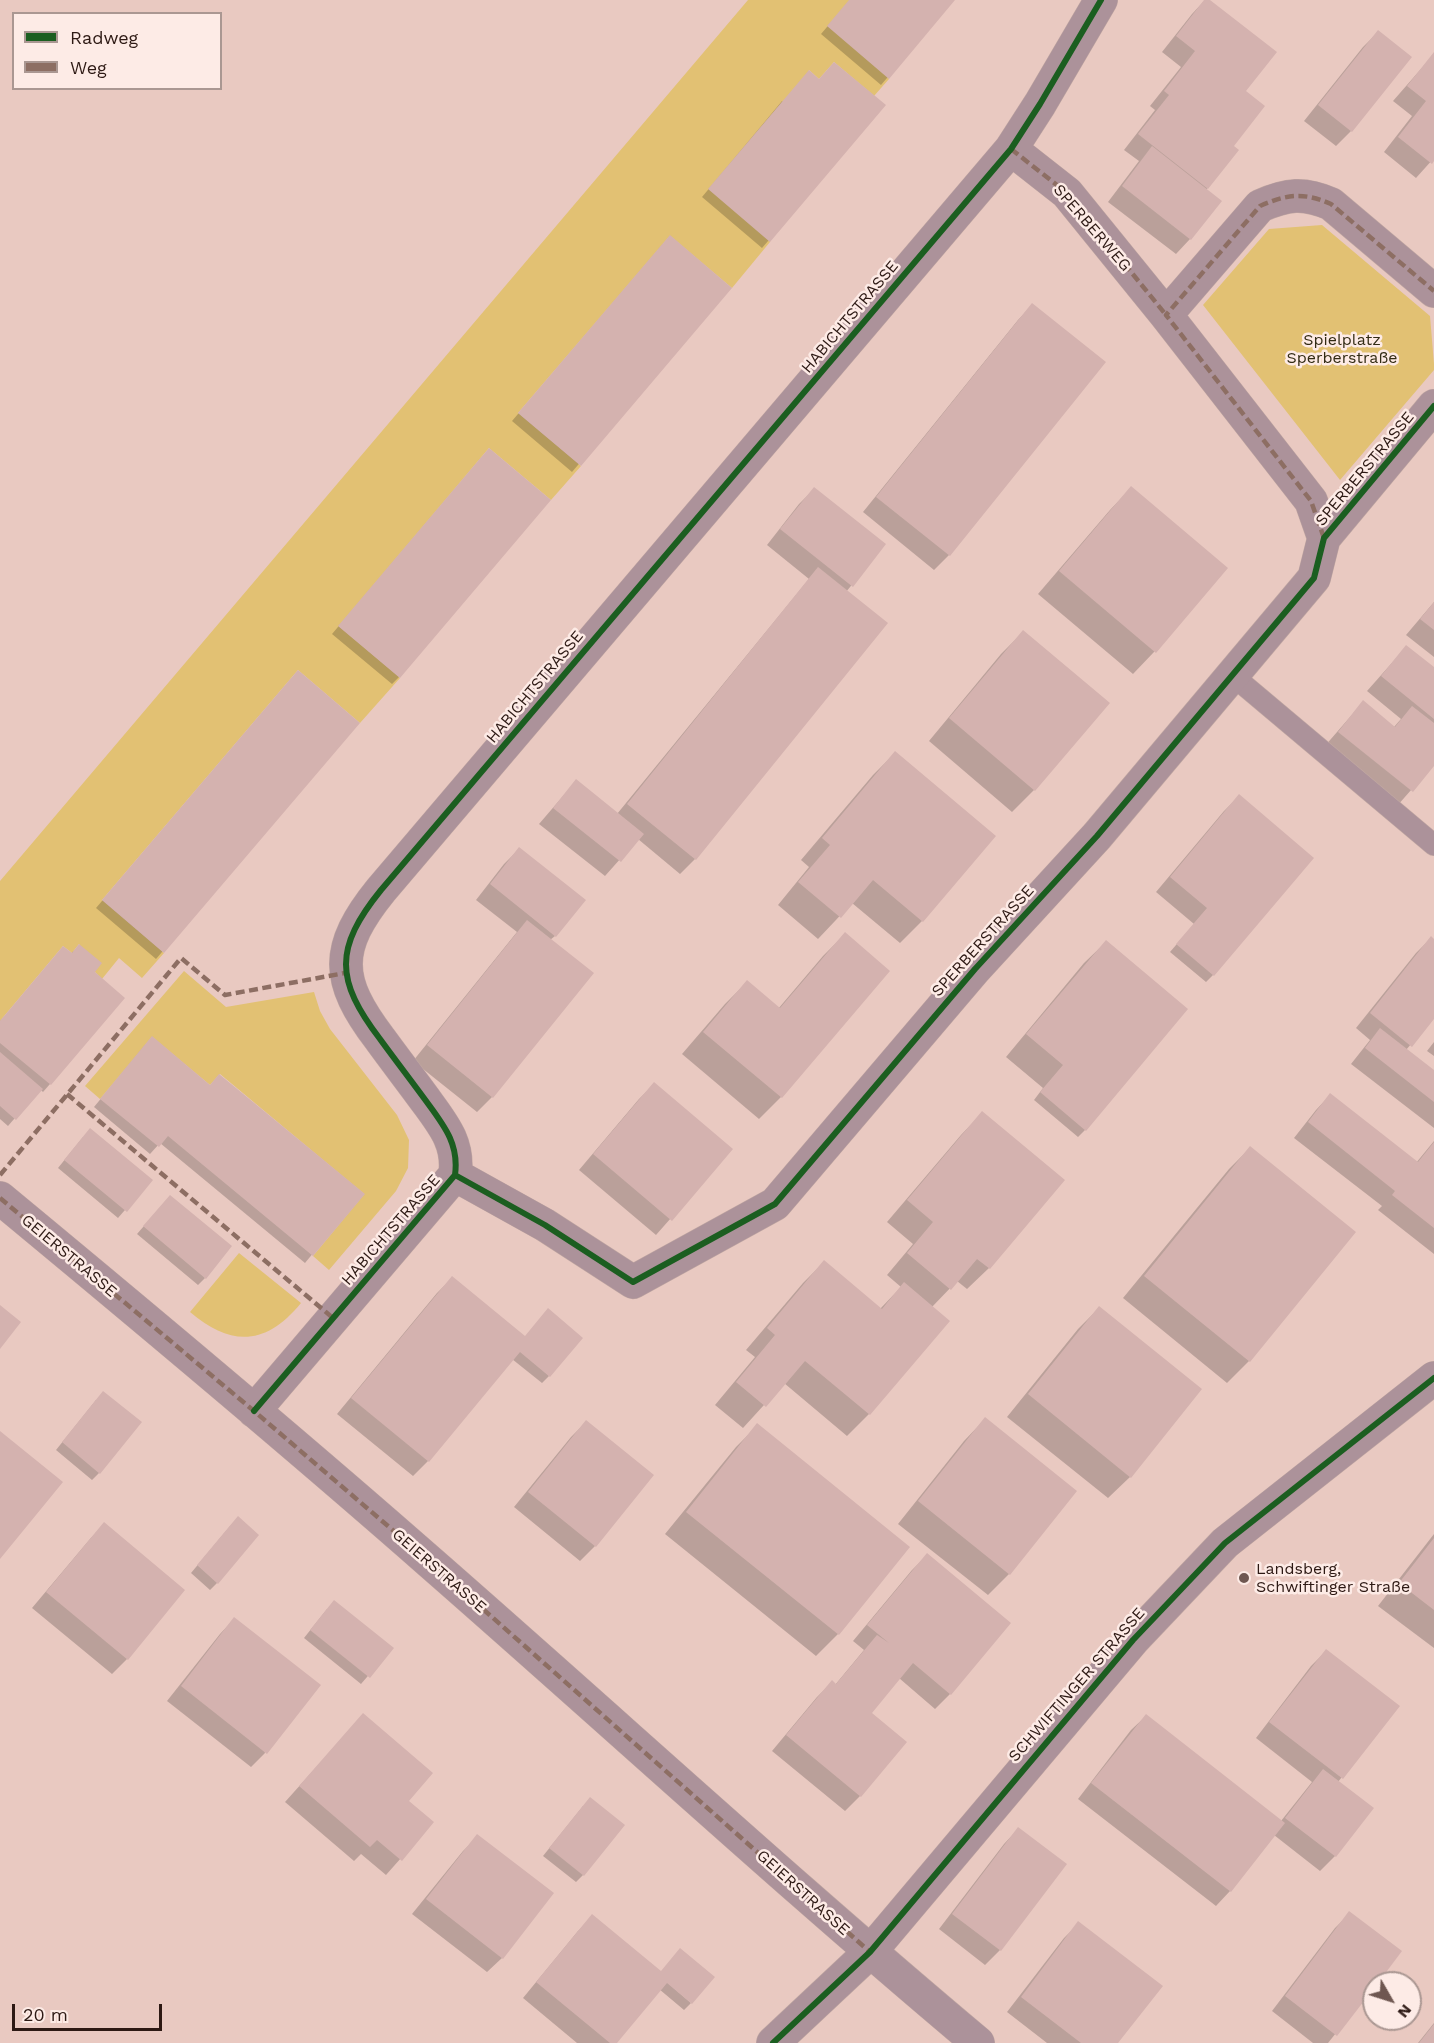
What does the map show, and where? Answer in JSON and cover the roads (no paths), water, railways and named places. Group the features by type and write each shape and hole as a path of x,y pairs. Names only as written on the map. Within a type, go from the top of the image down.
{"street":[{"name":"HABICHTSTRASSE","path":"254,1411 455,1175 457,1159 451,1140 439,1118 363,1017 348,986 345,959 358,923 381,890 1011,149 1101,0"},
{"name":"SPERBERWEG","path":"1011,149 1066,193 1166,315"},
{"path":"1166,315 1260,206 1280,197 1300,195 1331,204 1434,291"},
{"name":"SPERBERSTRASSE","path":"1166,315 1311,501 1324,538"},
{"name":"SPERBERSTRASSE","path":"455,1175 545,1225 633,1282 775,1204 975,969 1097,836 1314,578 1324,538 1434,406"},
{"name":"GEIERSTRASSE","path":"0,1198 431,1563 870,1952 978,2043"},
{"name":"SCHWIFTINGER STRASSE","path":"773,2043 870,1952 1132,1640 1225,1543 1434,1378"}],"lane":[{"path":"1232,675 1434,845"}],"place":[{"name":"Landsberg, Schwiftinger Straße","path":"1244,1578"}],"park label":[{"name":"Spielplatz Sperberstraße","path":"1342,349"}]}
